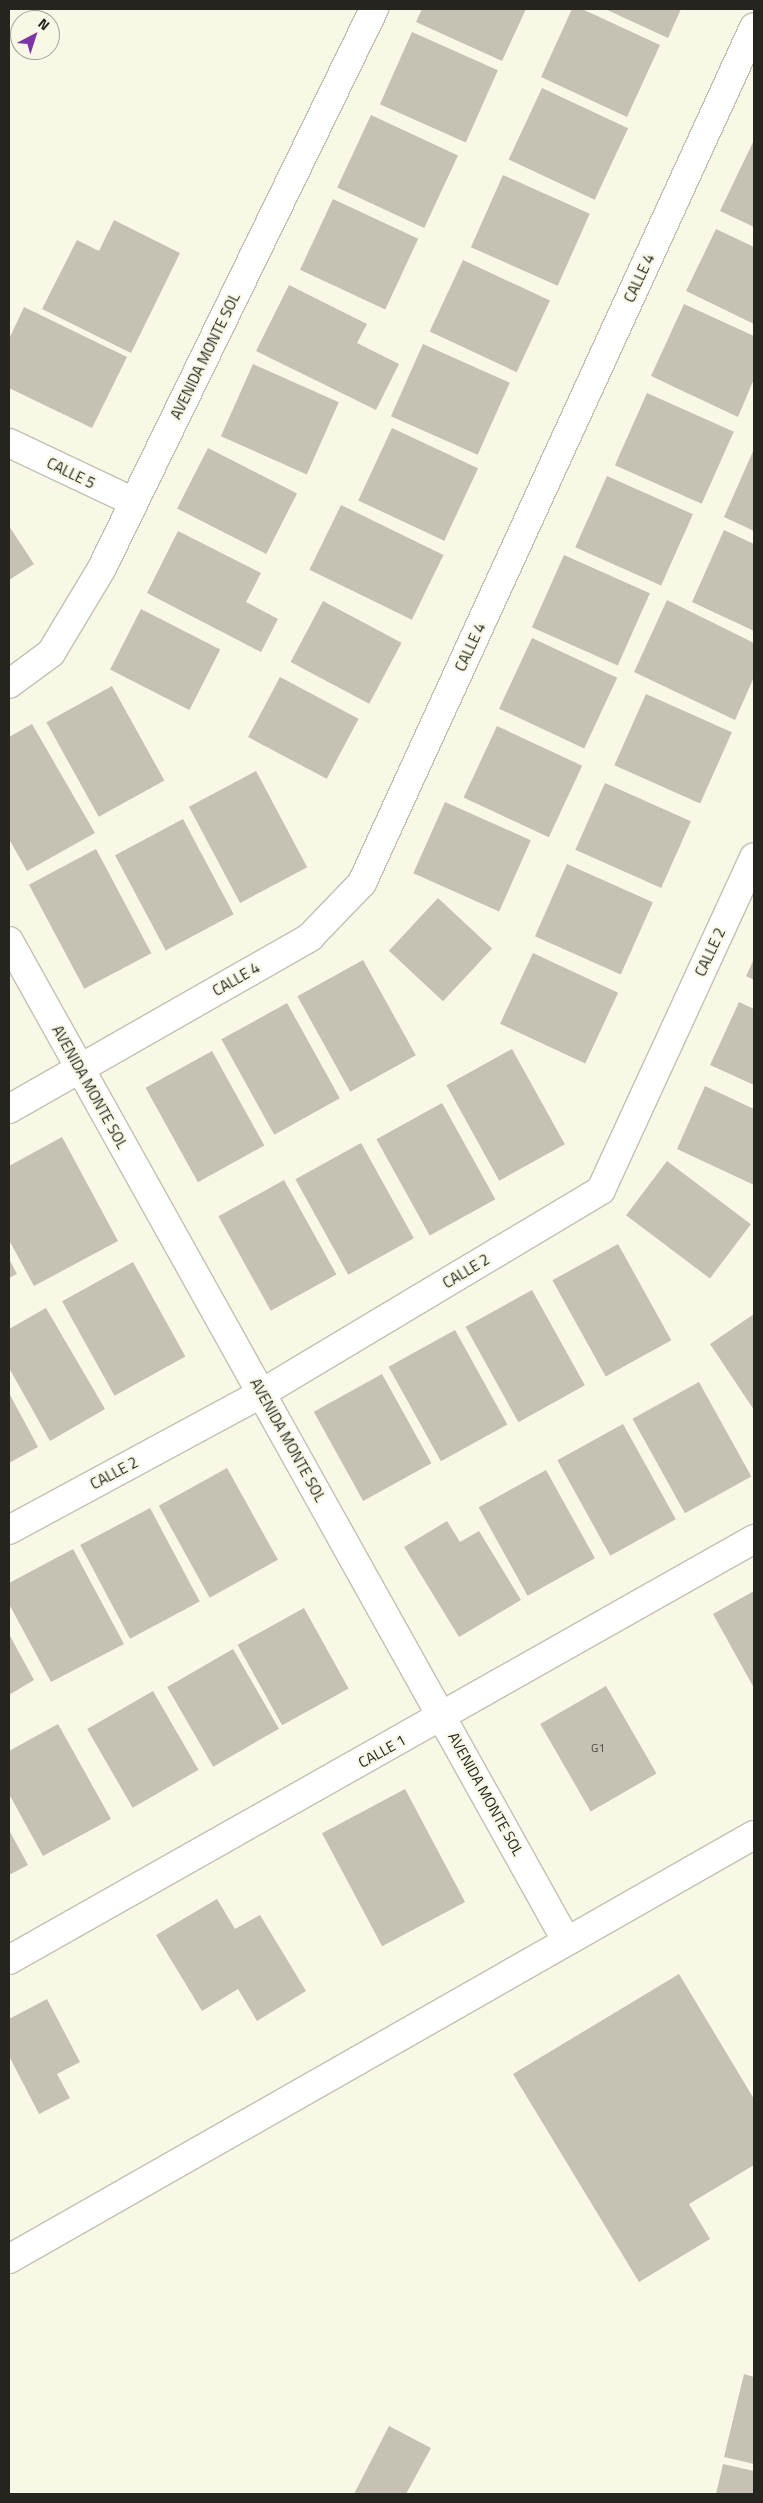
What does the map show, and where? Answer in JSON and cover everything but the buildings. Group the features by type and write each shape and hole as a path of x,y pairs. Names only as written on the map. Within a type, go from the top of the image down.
{"street":[{"name":"AVENIDA MONTE SOL","path":"9,684 52,653 102,568 374,9"},
{"name":"CALLE 4","path":"9,1109 310,937 362,883 754,26"},
{"name":"CALLE 5","path":"9,443 134,502"},
{"name":"CALLE 2","path":"9,1530 262,1393 601,1190 754,857"},
{"name":"AVENIDA MONTE SOL","path":"9,942 443,1716 566,1940"},
{"name":"CALLE 1","path":"9,1960 754,1539"},
{"path":"9,2259 566,1940 754,1835"}]}
